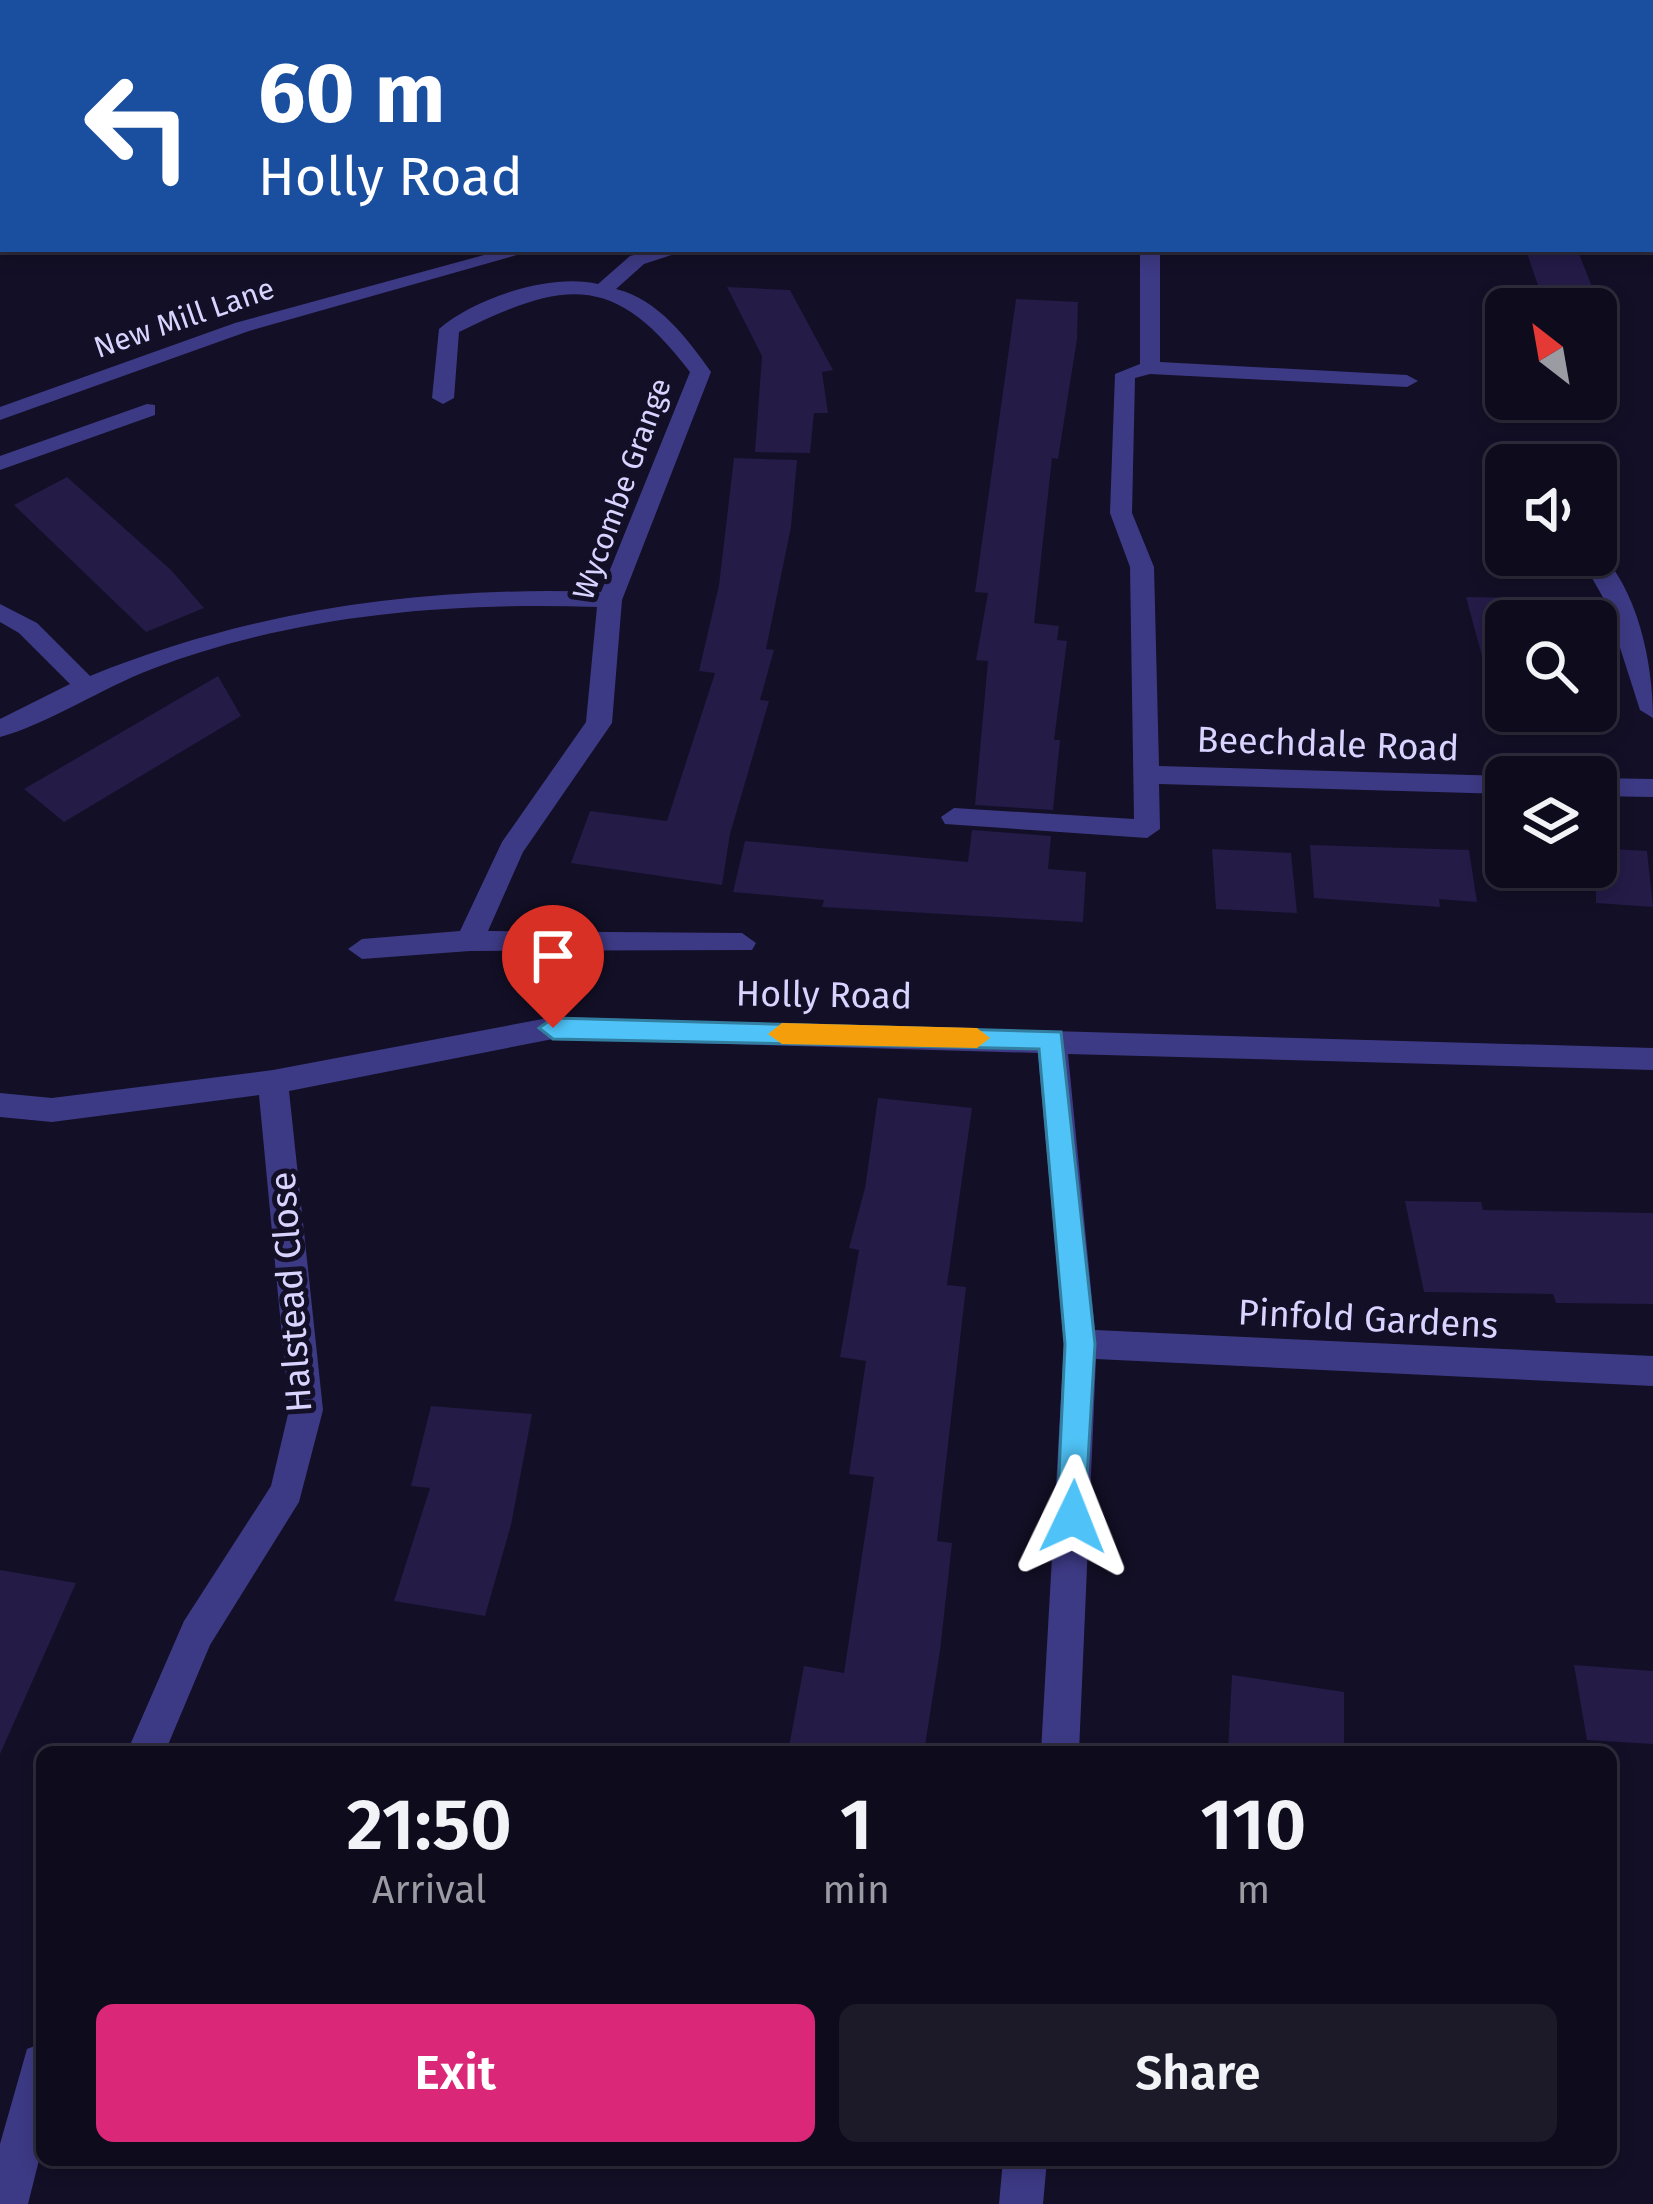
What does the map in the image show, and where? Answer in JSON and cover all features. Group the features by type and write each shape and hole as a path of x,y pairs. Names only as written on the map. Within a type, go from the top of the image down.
{"street":[{"name":"New Mill Lane","path":"0,414 242,327 517,252"},
{"path":"443,398 449,329 538,290 605,288 637,260 668,252"},
{"path":"1150,252 1150,368 1406,381"},
{"name":"Wycombe Grange","path":"470,941 511,849 598,723 610,600 701,372 674,331 640,302 605,288"},
{"name":"Beechdale Road","path":"953,817 1147,829 1142,567 1121,512 1124,374 1150,368"},
{"path":"0,463 147,410"},
{"path":"1603,576 1617,601 1653,710"},
{"path":"0,729 83,683 244,631 393,602 528,594 610,600"},
{"path":"0,611 28,628 83,683"},
{"name":"Beechdale Road","path":"1149,775 1485,783"},
{"path":"1617,787 1653,788"},
{"path":"362,949 470,941 742,943"},
{"name":"Holly Road","path":"0,1106 52,1110 273,1082 553,1028 1653,1059"},
{"path":"1052,1040 1080,1344 1060,1746"},
{"name":"Halstead Close","path":"149,1746 197,1633 287,1491 306,1410 273,1082"},
{"name":"Pinfold Gardens","path":"1080,1344 1653,1371"},
{"path":"6,2204 36,2087"},
{"path":"1021,2204 1024,2166"}],"building":[{"path":"1527,253 1579,254 1593,288 1539,288"},
{"path":"727,287 790,290 833,370 822,372 828,413 814,413 810,453 755,452 762,356"},
{"path":"1016,299 1078,302 1077,339 1058,459 1052,458 1034,623 1059,626 1057,640 1067,641 1054,740 1060,740 1053,810 975,805 988,661 976,660 988,593 975,592"},
{"path":"734,458 797,460 791,527 766,649 774,650 760,700 769,701 730,834 722,885 571,863 590,811 667,821 715,673 699,671 719,585"},
{"path":"67,477 171,570 204,608 146,632 14,505"},
{"path":"1466,597 1523,598 1485,600 1485,667"},
{"path":"218,676 241,716 64,822 24,789"},
{"path":"972,830 1051,836 1048,869 1086,872 1083,922 822,907 824,900 733,892 745,841 968,862"},
{"path":"1310,845 1469,850 1477,902 1439,899 1440,907 1314,898"},
{"path":"1212,849 1291,853 1297,913 1216,909"},
{"path":"1617,849 1647,851 1653,907 1596,903 1596,888 1617,888"},
{"path":"878,1098 972,1108 947,1285 966,1287 937,1541 952,1543 940,1651 925,1746 789,1746 804,1666 844,1673 874,1477 849,1474 866,1361 840,1357 859,1250 849,1248 865,1188"},
{"path":"1405,1201 1481,1202 1483,1210 1653,1213 1653,1304 1556,1303 1553,1294 1424,1292"},
{"path":"431,1406 532,1414 511,1525 485,1616 394,1601 430,1488 411,1486"},
{"path":"0,1570 76,1583 0,1754"},
{"path":"1574,1665 1653,1671 1653,1744 1587,1740"},
{"path":"1232,1675 1344,1692 1344,1746 1228,1746"}],"slow traffic":[{"path":"782,1034 977,1038"}],"route":[{"path":"553,1028 1052,1040 1080,1344 1073,1517"}]}
